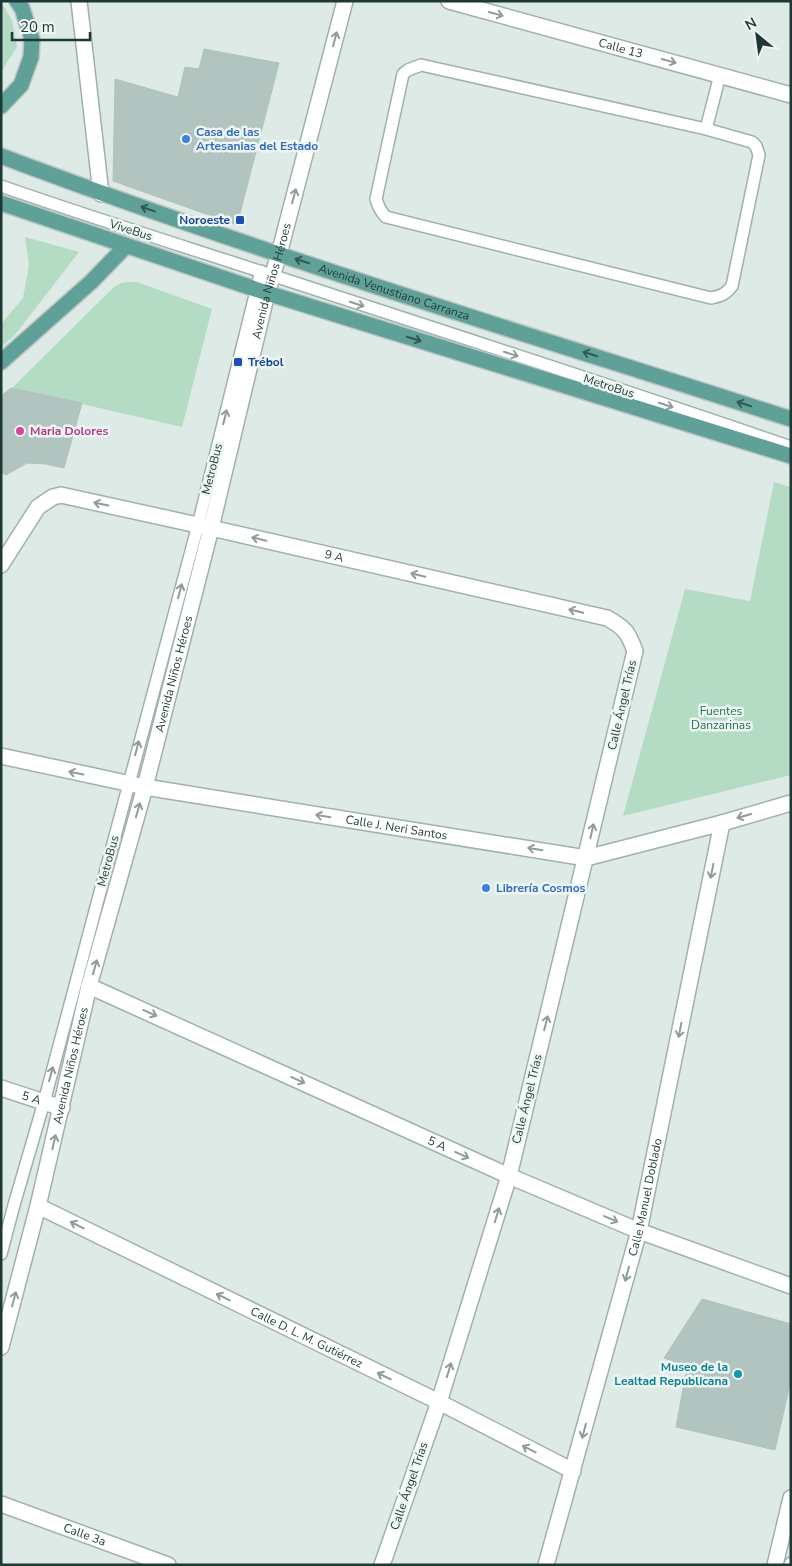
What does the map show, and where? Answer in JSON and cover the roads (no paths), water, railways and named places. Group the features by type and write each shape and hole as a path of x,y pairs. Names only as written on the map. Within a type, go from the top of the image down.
{"main road":[{"path":"1,106 21,85 31,57 32,39 21,3"},
{"name":"Avenida Venustiano Carranza","path":"1,156 101,194 279,254 791,419"},
{"path":"1,203 262,291 791,456"},
{"path":"1,362 91,282 126,246"}],"street":[{"path":"79,1 101,194"},
{"name":"Avenida Niños Héroes","path":"1,1346 62,1108 89,986 144,787 204,526 266,273 279,254 345,1"},
{"name":"Calle 13","path":"449,1 791,95"},
{"name":"9 A","path":"1,565 38,507 46,501 61,495 607,618 622,627"},
{"name":"Calle Ángel Trías","path":"382,1565 439,1402 509,1176 635,652 630,637 622,627"},
{"name":"Calle J. Neri Santos","path":"1,756 144,787 586,858 791,803"},
{"name":"Calle Manuel Doblado","path":"546,1565 639,1231 722,823"},
{"name":"5 A","path":"89,986 509,1176 639,1231 791,1286"},
{"name":"5 A","path":"1,1088 62,1108"},
{"name":"Calle D. L. M. Gutiérrez","path":"38,1206 439,1402 573,1471"},
{"path":"775,1565 791,1498"},
{"name":"Calle 3a","path":"1,1504 168,1565"}],"lane":[{"path":"421,65 706,130 752,142 759,154 732,286 720,297 711,298 386,217 380,211 377,204 376,199 404,74 408,70 421,65"},
{"path":"706,130 720,75"},
{"name":"ViveBus","path":"1,186 75,212 266,273"},
{"name":"MetroBus","path":"266,273 791,447"},
{"name":"MetroBus","path":"1,1254 44,1102 128,784 204,526"}],"place":[{"name":"Casa de las Artesanias del Estado","path":"186,139"},
{"name":"Noroeste","path":"240,220"},
{"name":"Trébol","path":"238,362"},
{"name":"Maria Dolores","path":"20,431"},
{"name":"Librería Cosmos","path":"486,888"},
{"name":"Museo de la Lealtad Republicana","path":"738,1374"}],"park label":[{"name":"Fuentes Danzarinas","path":"721,718"}]}
